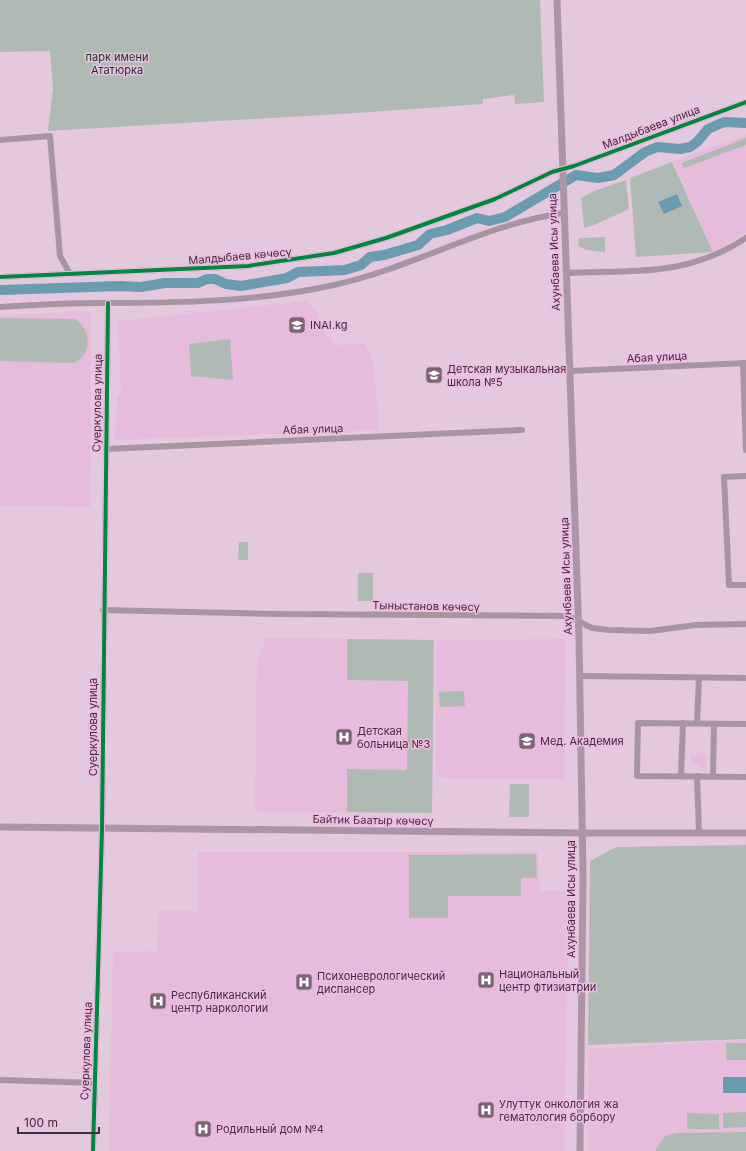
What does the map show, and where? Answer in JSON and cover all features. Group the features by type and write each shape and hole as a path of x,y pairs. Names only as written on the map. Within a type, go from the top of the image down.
{"main road":[{"name":"Ахунбаева Исы улица","path":"557,0 580,676 581,833 583,879 580,1151"},
{"name":"Байтик Баатыр көчөсү","path":"0,827 581,833 746,833"}],"street":[{"name":"Малдыбаева улица","path":"562,173 746,102"},
{"path":"0,140 50,136 60,256 70,274"},
{"name":"Малдыбаев көчөсү","path":"0,277 196,270 255,265 334,253 386,238 495,200 552,172 562,173"},
{"path":"0,307 246,298 334,285 388,270 519,221 564,213"},
{"path":"566,273 648,270 686,266 718,255 746,238"},
{"name":"Суеркулова улица","path":"93,1151 102,829 103,610 108,303"},
{"path":"744,363 746,450"},
{"name":"Абая улица","path":"570,371 744,363"},
{"name":"Абая улица","path":"106,449 522,430"},
{"path":"746,476 724,477 729,585 746,585"},
{"name":"Тыныстанов көчөсү","path":"103,610 283,614 568,616 592,628 636,631 667,630 696,625 746,624"},
{"path":"580,676 746,678"},
{"path":"697,723 699,678"},
{"path":"746,724 638,723 637,776 746,777"},
{"path":"681,776 684,723"},
{"path":"713,776 714,724"},
{"path":"697,776 699,833"},
{"path":"0,1080 95,1083"}],"shaded area":[{"path":"746,135 746,232 714,252 673,161"},
{"path":"307,301 314,311 317,311 326,336 330,337 335,345 365,344 373,361 379,430 115,440 117,399 121,392 118,321"},
{"path":"91,311 90,507 0,506 0,315"},
{"name":"Детская больница №3","path":"266,638 434,640 432,813 255,812 257,662"},
{"path":"565,639 564,779 451,779 436,775 436,640"},
{"path":"697,752 706,754 707,768 700,768 699,766 691,764 691,754 697,754"},
{"path":"198,852 538,852 540,891 569,891 564,1151 109,1151 113,952 157,951 159,911 198,911"},
{"path":"746,1040 746,1151 588,1151 589,1049"}],"green space":[{"name":"парк имени Ататюрка","path":"0,0 540,0 544,102 515,104 514,95 483,99 483,104 48,131 53,88 50,51 0,52"},
{"path":"746,138 746,145 684,168 682,163"},
{"path":"672,162 713,252 636,257 630,178"},
{"path":"626,180 629,209 584,228 581,198 594,191"},
{"path":"605,237 605,252 587,250 578,246 579,238"},
{"path":"0,319 74,319 84,328 88,342 87,349 80,360 73,363 0,361"},
{"path":"230,339 233,380 191,376 189,344"},
{"path":"239,542 248,542 248,560 238,560"},
{"path":"358,573 373,573 373,601 358,601"},
{"path":"347,639 434,640 432,813 347,812 347,769 407,770 408,681 347,680"},
{"path":"464,691 465,706 440,707 439,692"},
{"path":"510,784 529,784 529,817 509,817"},
{"path":"746,845 746,1039 588,1045 590,861 616,847"},
{"path":"536,854 537,878 521,878 521,896 448,896 448,918 409,918 409,855"},
{"path":"726,1043 746,1043 746,1060 726,1060"},
{"path":"746,1112 746,1127 723,1128 723,1113"},
{"path":"687,1113 719,1114 719,1129 687,1129"},
{"path":"746,1132 746,1151 655,1151 665,1136 676,1133"}],"water":[{"path":"677,194 682,206 664,214 658,202"},
{"path":"723,1077 746,1077 746,1093 723,1093"}],"waterway":[{"path":"0,290 121,286 141,287 165,283 198,283 207,279 215,279 226,284 241,286 287,278 298,272 345,270 361,265 370,257 384,255 418,245 430,234 447,230 477,218 489,221 505,217 576,175 598,178 614,175 645,152 657,147 680,149 690,147 697,142 708,129 724,122 746,123"}],"cycle path":[{"path":"0,277 248,266 334,253 386,238 495,199 552,172 574,166 746,102"},
{"path":"93,1151 102,829 108,303"}],"place":[{"name":"INAI.kg","path":"297,325"},
{"name":"Детская музыкальная школа №5","path":"434,375"},
{"name":"Детская больница №3","path":"344,737"},
{"name":"Мед. Академия","path":"527,741"},
{"name":"Национальный центр фтизиатрии","path":"486,980"},
{"name":"Психоневрологический диспансер","path":"304,982"},
{"name":"Республиканский центр наркологии","path":"158,1001"},
{"name":"Улуттук онкология жа гематология борбору","path":"486,1110"},
{"name":"Родильный дом №4","path":"203,1129"}]}
